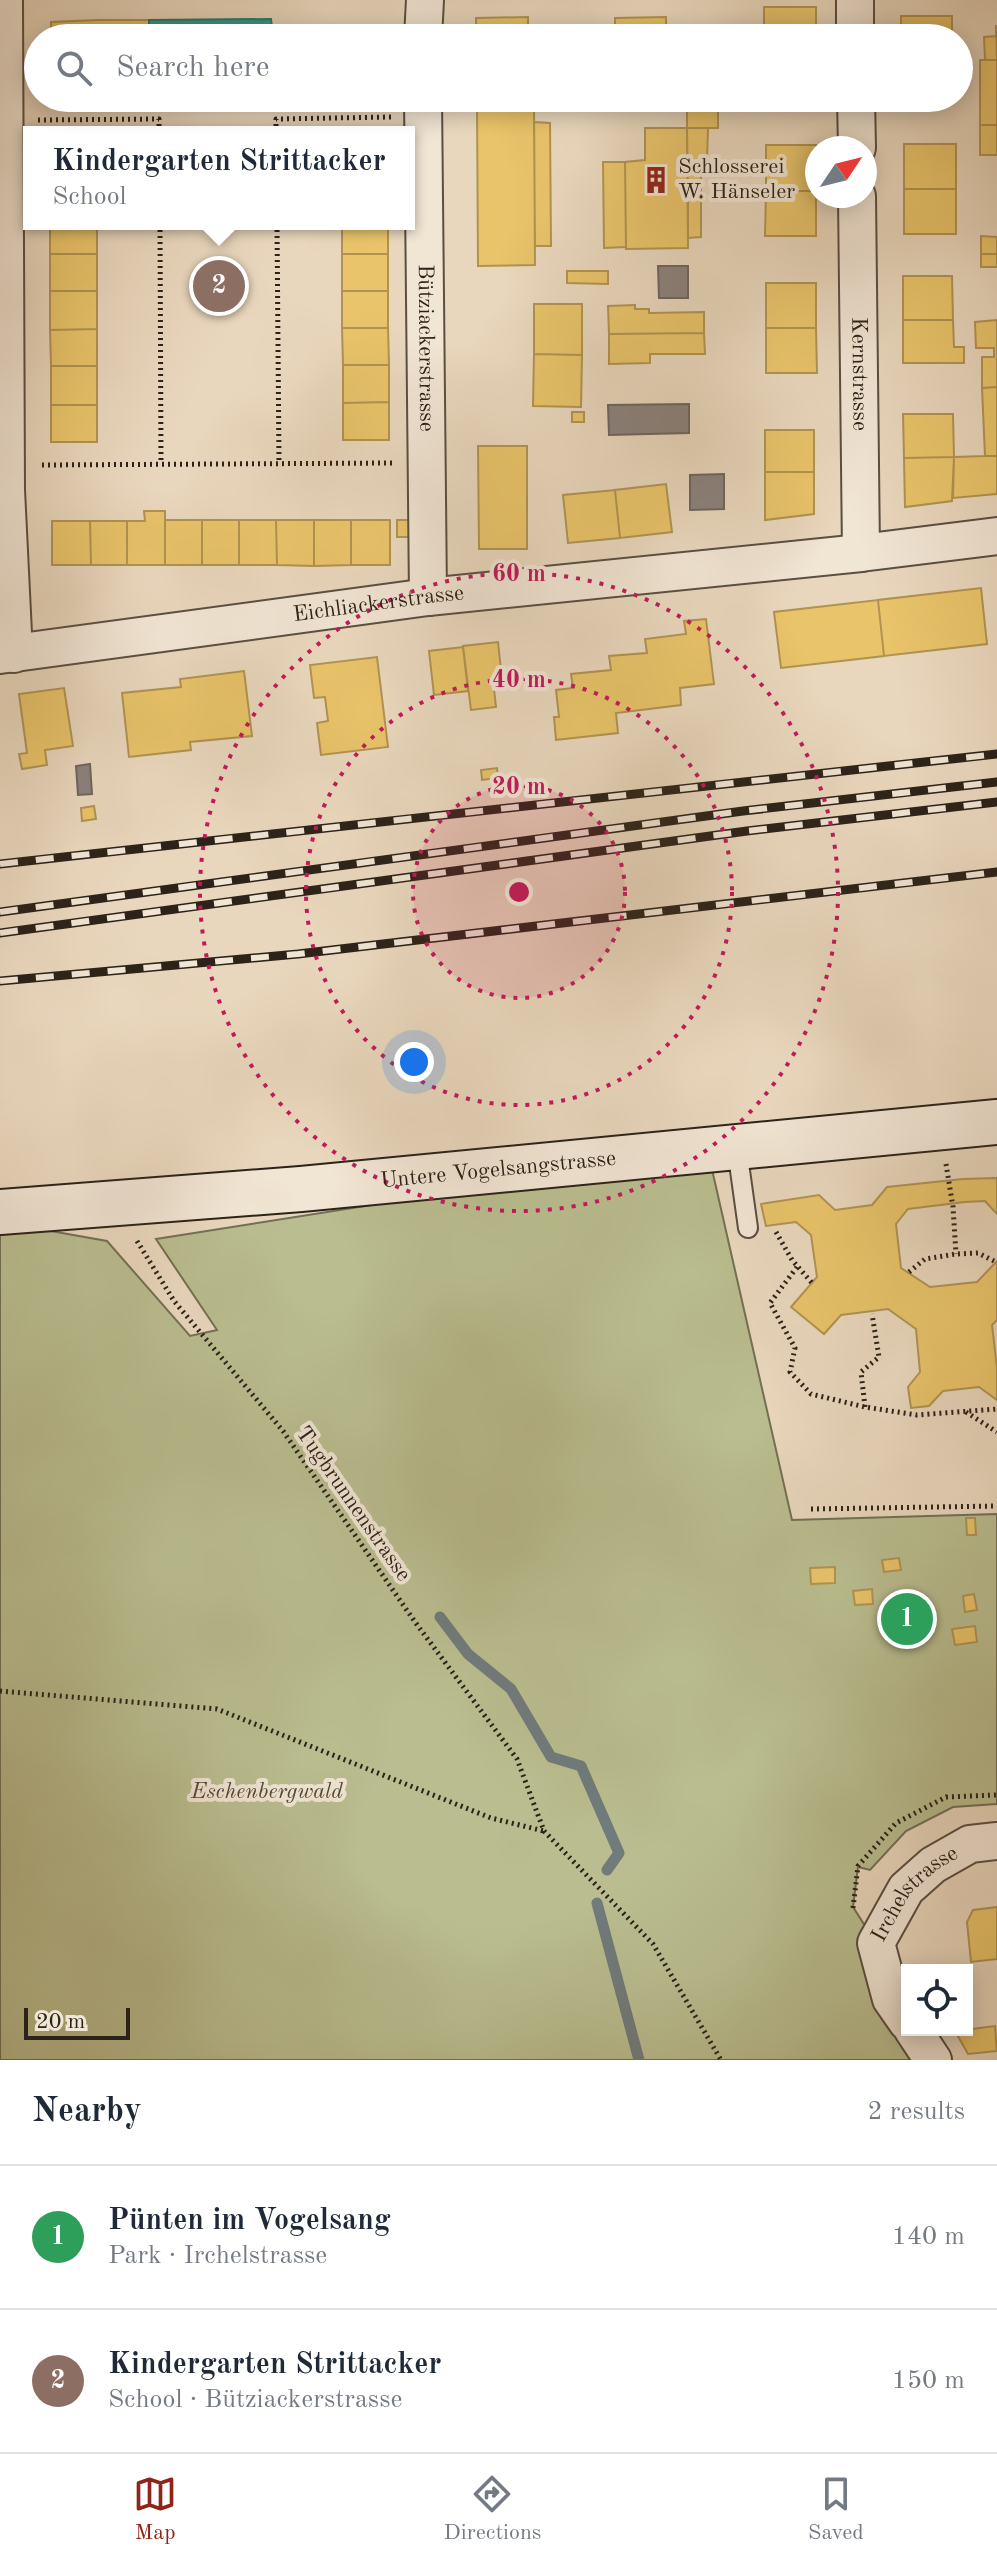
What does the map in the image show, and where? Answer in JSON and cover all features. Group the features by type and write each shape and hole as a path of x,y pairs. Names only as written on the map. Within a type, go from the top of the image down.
{"main road":[{"name":"Untere Vogelsangstrasse","path":"0,1212 301,1189 997,1122"}],"street":[{"path":"4,0 3,313 7,654"},
{"path":"424,24 425,0"},
{"path":"855,0 855,24"},
{"name":"Bütziackerstrasse","path":"423,112 428,597"},
{"path":"856,112 857,136"},
{"name":"Kernstrasse","path":"857,208 861,553"},
{"name":"Eichliackerstrasse","path":"7,654 428,597 861,553 997,536"},
{"name":"Irchelstrasse","path":"901,2013 891,1999 876,1943 906,1889 933,1865 970,1844 997,1841"},
{"path":"917,2036 933,2060"}],"lane":[{"path":"737,1149 748,1228"}],"path":[{"path":"276,126 276,119 362,112"},
{"path":"5,121 159,119 159,126"},
{"path":"160,230 161,464"},
{"path":"277,230 279,464"},
{"path":"6,465 425,463"},
{"path":"946,1160 956,1254"},
{"name":"Tugbrunnenstrasse","path":"123,1202 131,1232 174,1301 283,1431 415,1622 517,1759 544,1831 653,1944 721,2060"},
{"path":"776,1233 797,1267 812,1283"},
{"path":"909,1272 925,1259 956,1254 978,1253 996,1262"},
{"path":"797,1267 770,1303 795,1348 790,1372 811,1394 917,1415 997,1409"},
{"path":"865,1407 861,1372 879,1357 872,1314"},
{"path":"965,1412 997,1432"},
{"path":"811,1509 997,1506"},
{"path":"0,1691 217,1709 491,1818 544,1831"}],"green space":[{"name":"Eschenbergwald","path":"708,1152 792,1520 997,1514 997,1804 953,1807 906,1831 870,1870 858,1867 853,1907 876,1943 901,1994 901,2036 921,2036 933,2060 0,2060 0,1222 107,1241 190,1336 217,1330 156,1239"}],"building: Homes":[{"path":"764,7 816,7 816,24 764,24"},
{"path":"901,16 952,16 952,24 901,24"},
{"path":"528,17 528,24 476,24 476,18"},
{"path":"666,17 666,24 615,24 615,18"},
{"path":"149,20 149,24 51,24"},
{"path":"996,25 997,60 985,60 984,37 996,36"},
{"path":"980,60 997,60 997,125 980,125"},
{"path":"477,112 534,112 535,265 478,266"},
{"path":"687,112 718,112 718,128 687,128"},
{"path":"534,122 550,123 551,246 535,246"},
{"path":"980,125 997,125 997,155 980,155"},
{"name":"Schlosserei W. Hänseler","path":"645,128 687,128 688,248 626,249 625,162 645,160"},
{"path":"687,128 708,128 707,159 701,158 701,197 688,198"},
{"path":"904,144 956,144 956,189 904,189"},
{"path":"766,145 805,145 805,191 766,191"},
{"path":"603,162 625,162 626,247 604,248"},
{"path":"904,189 956,189 956,234 904,234"},
{"path":"766,191 805,191 805,208 816,208 816,236 765,236"},
{"path":"701,197 701,237 688,238 688,198"},
{"path":"50,230 97,230 97,254 50,254"},
{"path":"342,230 388,230 388,254 342,254"},
{"path":"981,236 997,237 997,254 981,254"},
{"path":"50,254 97,254 97,291 50,291"},
{"path":"342,254 388,254 388,291 342,291"},
{"path":"981,254 997,254 997,267 981,267"},
{"path":"567,271 608,271 608,284 567,283"},
{"path":"903,276 952,276 953,320 903,320"},
{"path":"766,283 816,283 816,328 766,328"},
{"path":"50,291 97,291 97,329 50,330"},
{"path":"342,291 388,291 388,328 342,328"},
{"path":"534,304 582,304 582,355 534,354"},
{"path":"635,305 635,309 649,309 649,313 704,312 704,333 609,334 608,306"},
{"path":"903,320 953,320 954,347 964,347 964,363 903,363"},
{"path":"997,320 997,387 982,388 982,357 994,357 994,348 976,348 975,322"},
{"path":"342,328 388,328 389,365 343,365"},
{"path":"766,328 816,328 817,373 766,373"},
{"path":"97,329 97,366 51,366 50,330"},
{"path":"704,333 705,354 650,354 650,363 609,364 609,334"},
{"path":"534,354 582,355 581,407 533,406"},
{"path":"343,365 389,365 389,402 343,403"},
{"path":"51,366 97,366 97,405 51,405"},
{"path":"997,387 997,456 985,456 982,388"},
{"path":"389,402 389,440 343,440 343,403"},
{"path":"51,405 97,405 97,442 51,442"},
{"path":"572,412 584,412 584,422 572,422"},
{"path":"903,414 953,414 954,457 904,458"},
{"path":"765,430 814,430 814,472 765,472"},
{"path":"478,446 527,446 527,549 479,549"},
{"path":"997,456 997,494 953,498 954,457"},
{"path":"954,457 952,501 905,507 904,458"},
{"path":"765,472 814,472 814,514 765,520"},
{"path":"666,484 672,532 620,538 615,490"},
{"path":"615,490 620,538 568,543 563,495"},
{"path":"144,511 165,511 165,565 127,565 127,521 145,521"},
{"path":"165,520 202,520 202,565 165,565"},
{"path":"202,520 239,520 239,565 202,565"},
{"path":"239,520 276,520 277,565 239,565"},
{"path":"276,520 314,520 314,566 277,565"},
{"path":"314,520 351,520 351,565 314,566"},
{"path":"351,520 390,520 390,565 351,565"},
{"path":"397,520 410,520 410,537 397,537"},
{"path":"52,521 90,521 91,565 52,565"},
{"path":"90,521 127,521 127,565 91,565"},
{"path":"981,588 987,644 884,656 878,600"},
{"path":"878,600 884,656 781,668 774,612"},
{"path":"706,619 714,684 680,688 681,705 616,713 618,733 556,740 554,717 559,717 556,690 573,688 571,674 611,670 609,656 647,653 645,639 686,634 684,621"},
{"path":"498,642 503,688 494,689 496,707 471,710 463,646"},
{"path":"463,647 468,691 434,695 429,651"},
{"path":"377,657 388,747 321,755 317,723 328,721 325,697 314,698 310,665"},
{"path":"244,671 252,736 190,742 191,750 129,757 122,693 181,687 180,679"},
{"path":"64,688 73,746 45,750 47,765 22,769 19,754 27,753 19,694"},
{"path":"497,768 498,778 482,780 481,770"},
{"path":"94,806 96,819 82,821 81,808"},
{"path":"997,1178 997,1214 985,1201 965,1202 908,1209 896,1224 901,1268 930,1287 977,1282 997,1261 997,1320 992,1325 997,1400 979,1387 943,1391 929,1406 911,1408 908,1387 920,1372 916,1329 888,1309 841,1315 824,1334 791,1307 817,1277 811,1235 796,1222 766,1226 761,1204 819,1195 835,1210 872,1205 887,1187"},
{"path":"966,1518 975,1518 976,1535 967,1535"},
{"path":"899,1558 901,1570 884,1572 882,1560"},
{"path":"835,1567 835,1583 811,1584 810,1568"},
{"path":"872,1589 873,1604 855,1605 853,1591"},
{"path":"974,1594 977,1610 965,1612 963,1596"},
{"path":"975,1626 977,1642 955,1645 952,1629"},
{"path":"997,1907 997,1959 971,1962 967,1922 973,1910"},
{"path":"995,2026 997,2051 968,2054 958,2036 973,2036 973,2029"}],"building: Schools":[{"path":"271,19 272,24 149,24 149,20"}],"building: Industry":[{"path":"658,266 688,266 688,298 659,298"},
{"path":"689,404 689,433 609,435 608,405"},
{"path":"724,474 724,509 690,510 690,475"},
{"path":"90,764 92,794 78,795 76,766"}],"waterway":[{"path":"440,1617 468,1654 511,1689 551,1757 581,1766 619,1853 607,1870"},
{"path":"597,1903 639,2060"}],"railway":[{"path":"0,864 997,754"},
{"path":"0,912 743,811 997,782"},
{"path":"0,933 747,831 997,802"},
{"path":"0,981 298,954 997,872"}],"place":[{"name":"Schlosserei W. Hänseler","path":"656,180"},
{"name":"Kindergarten Strittacker","path":"219,286"},
{"name":"Pünten im Vogelsang","path":"907,1619"}]}
